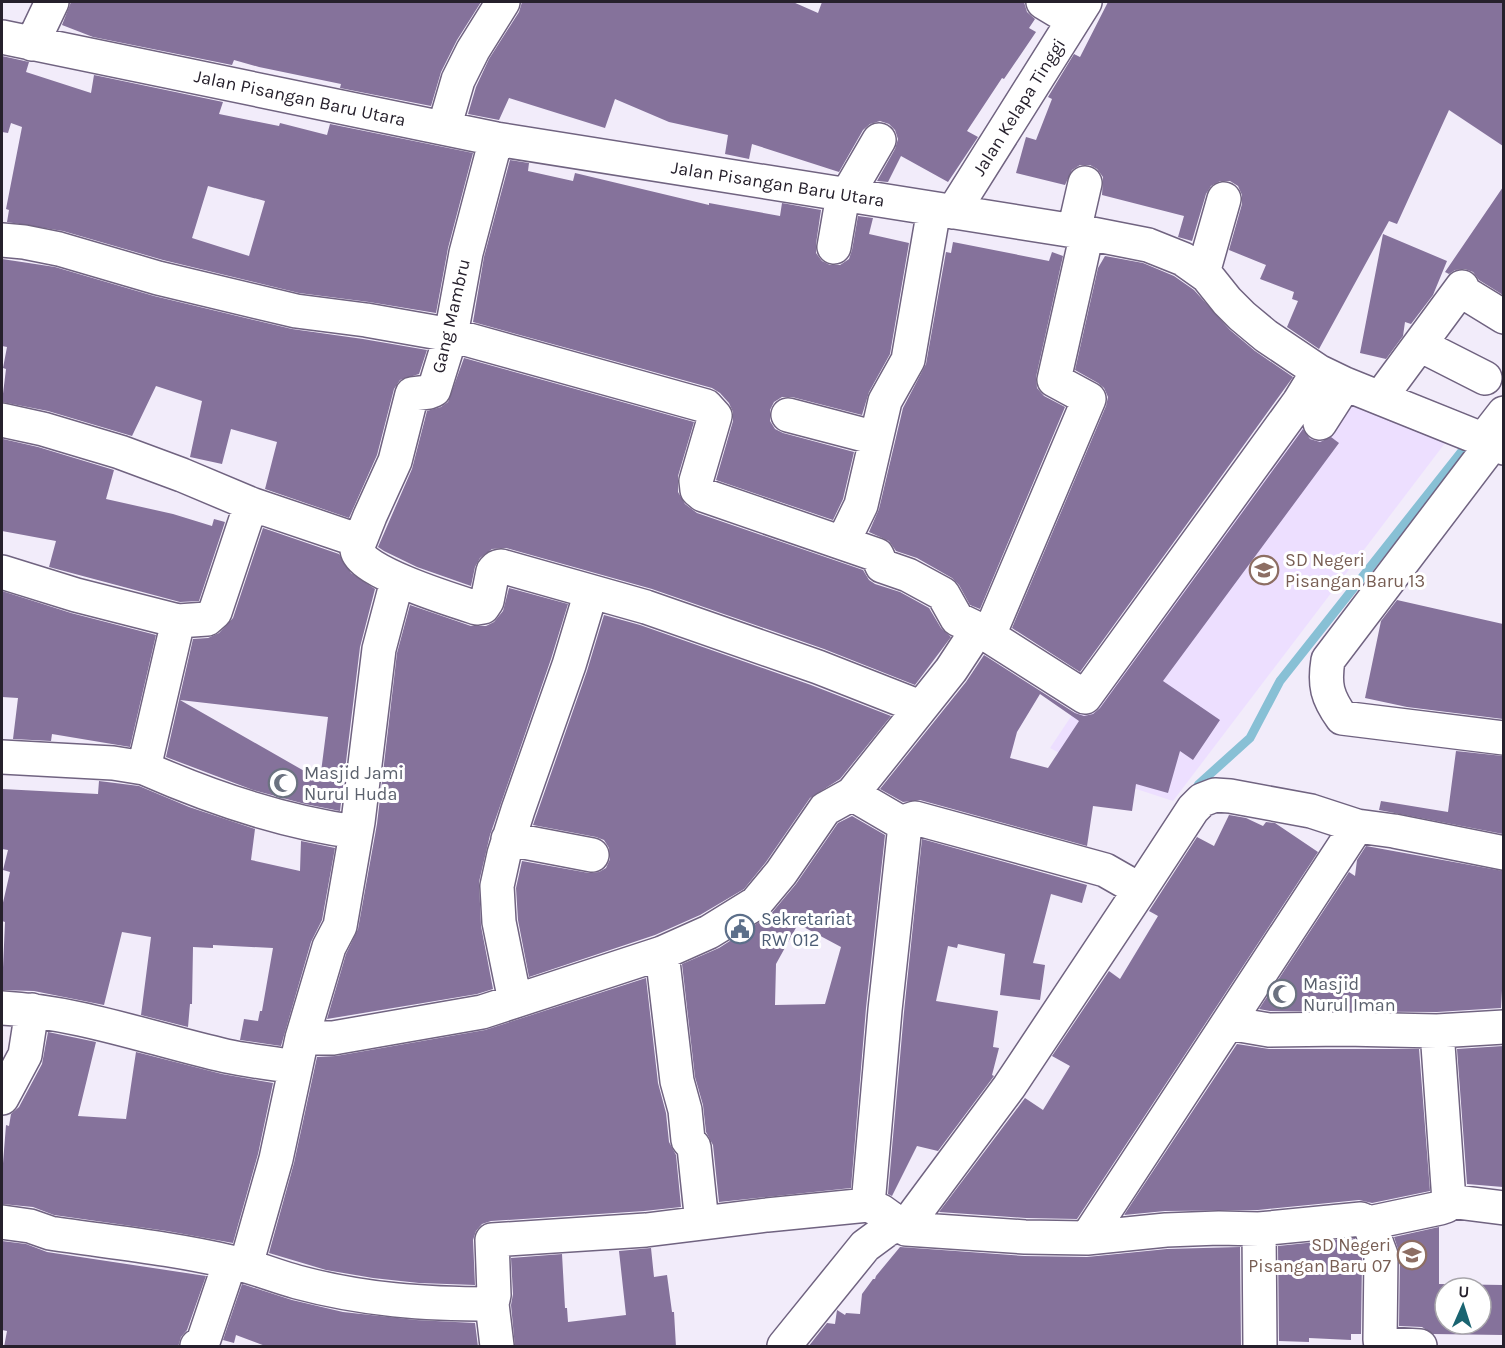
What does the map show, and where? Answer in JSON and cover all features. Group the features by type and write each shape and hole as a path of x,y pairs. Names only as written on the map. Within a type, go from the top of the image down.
{"street":[{"path":"17,40 52,2"},
{"path":"444,128 458,80 473,50 503,2"},
{"path":"1043,2 1079,11"},
{"name":"Jalan Kelapa Tinggi","path":"943,211 1079,11"},
{"name":"Jalan Pisangan Baru Utara","path":"17,40 496,139 1080,232 1148,245 1183,259 1203,273 1242,316 1266,336 1332,378 1483,439"},
{"name":"Gang Mambru","path":"360,541 395,461 412,394 434,390 451,335 466,253 496,139"},
{"path":"834,247 845,195 879,140"},
{"path":"2,1098 25,1055 17,1009 65,1015 143,1033 226,1056 298,1053 333,1038 482,1012 662,953 709,932 756,903 781,873 825,809 852,794 920,707 984,632 1089,399 1054,380 1080,232 1085,183"},
{"path":"1203,273 1224,199"},
{"path":"843,542 861,505 885,401 908,360 943,211"},
{"path":"2,240 59,249 158,278 296,311 366,320 451,335 706,406 715,416 696,481 697,490 703,495 877,555 882,566 908,575 943,594 957,619 984,632 1084,697 1299,402 1332,378"},
{"path":"1380,398 1461,288 1503,316"},
{"path":"1420,345 1485,378"},
{"path":"1320,423 1332,378"},
{"path":"1503,413 1328,660 1325,677 1329,700 1342,718 1503,738"},
{"path":"788,415 876,438"},
{"path":"2,420 54,432 120,452 251,504 360,541 357,550 359,557 397,581 477,608 483,607 487,601 493,571 496,567 501,566 646,607 818,667 920,707"},
{"path":"2,572 76,595 178,621 207,619 215,612 251,504"},
{"path":"197,1347 203,1342 238,1263 276,1159 298,1053 329,947 340,926 356,832 379,649 397,581"},
{"path":"515,1001 499,922 497,886 508,839 591,592"},
{"path":"144,768 178,621"},
{"path":"2,757 113,763 144,768 227,801 296,822 356,832"},
{"path":"852,794 905,825"},
{"path":"890,1218 908,1223 1009,1087 1125,882 1202,800 1215,795 1230,796 1311,812 1357,826 1394,831 1503,853"},
{"path":"784,1347 865,1246 888,1229 890,1218 885,1011 905,825 909,820 915,818 1125,882"},
{"path":"1088,1238 1357,826"},
{"path":"508,839 592,855"},
{"path":"662,953 677,1081 685,1110 688,1140 694,1147 702,1223"},
{"path":"1228,1023 1269,1030 1437,1031 1503,1027"},
{"path":"1437,1031 1449,1201"},
{"path":"497,1347 492,1305 494,1295 492,1240 646,1230 702,1223 890,1218 993,1236 1088,1238 1176,1230 1258,1229 1361,1220 1369,1223 1440,1209 1449,1201 1503,1208"},
{"path":"2,1222 30,1226 50,1233 189,1253 238,1263 298,1282 379,1300 492,1305"},
{"path":"1369,1223 1381,1255 1380,1340 1386,1344 1420,1347"},
{"path":"1258,1229 1260,1347"}],"shaded area":[{"name":"SD Negeri Pisangan Baru 13","path":"1319,382 1455,430 1173,801 1109,780 1050,748 1076,709"}],"building":[{"path":"71,2 481,2 457,40 441,72 431,106 340,88 341,84 234,60 232,65 93,37 62,25"},
{"path":"522,2 793,2 818,13 822,2 1024,2 1027,12 1035,19 1029,28 1036,32 967,131 978,137 948,182 901,156 888,182 877,181 898,139 895,130 889,124 880,121 870,124 863,130 839,172 752,144 749,159 725,154 728,135 669,122 615,99 605,128 509,98 499,120 468,114 476,87 489,59 519,12"},
{"path":"1108,2 1503,2 1503,146 1449,110 1397,224 1389,221 1319,349 1287,327 1298,301 1292,299 1294,292 1260,279 1266,265 1229,250 1242,204 1242,195 1238,186 1230,181 1220,181 1211,186 1206,194 1192,241 1178,237 1184,216 1102,195 1103,177 1097,169 1090,165 1080,165 1072,170 1065,185 1016,173 1026,137 1036,140 1052,99 1048,97 1074,54 1080,57"},
{"path":"2,56 29,62 26,72 91,93 94,75 223,102 219,114 279,126 280,123 327,135 330,124 473,153 448,248 436,313 299,293 163,260 63,231 7,222 9,210 6,209 22,127 11,123 8,133 2,132","holes":["208,186 265,201 249,256 192,238"]},
{"path":"510,160 529,163 528,171 573,181 575,173 709,205 709,203 780,216 782,203 821,210 816,253 822,261 830,265 840,265 849,259 858,216 873,218 869,234 909,243 890,354 869,392 862,415 792,397 782,397 774,402 770,410 770,421 775,429 783,433 854,452 843,499 833,520 716,480 733,421 733,412 729,403 712,388 473,322 484,257"},
{"path":"1503,187 1503,295 1479,280 1473,272 1465,269 1455,270 1449,274 1445,272"},
{"path":"1383,234 1447,261 1433,295 1411,324 1405,322 1403,336 1386,359 1360,353"},
{"path":"953,242 1049,261 1052,252 1063,256 1036,377 1037,388 1044,396 1065,407 980,609 970,605 959,585 952,578 917,558 896,551 889,541 869,532 879,509 903,408 926,364 946,252 951,253"},
{"path":"1105,256 1143,263 1174,276 1194,290 1230,330 1255,351 1293,377 1080,672 1012,628 1106,406 1108,397 1104,388 1075,370 1098,268"},
{"path":"2,259 55,267 154,296 292,329 427,350 419,374 400,380 394,389 377,455 349,518 265,489 277,442 231,429 222,464 190,457 202,401 156,386 132,436 48,411 2,402 6,369 3,368 7,347 2,346"},
{"path":"464,358 694,422 678,476 678,492 685,504 697,513 863,570 869,580 875,584 900,592 929,608 941,628 951,637 915,685 824,649 652,589 506,548 492,549 480,558 475,567 471,586 417,567 384,551 378,547 412,469 427,411 441,407 448,402"},
{"path":"1303,429 1310,439 1320,442 1331,437 1339,443 1163,681 1220,720 1193,760 1180,751 1168,793 1136,784 1132,811 1093,806 1087,846 920,800 903,802 880,789 966,682 984,655 1075,713 1084,716 1093,714 1100,708","holes":["1040,694 1079,721 1048,768 1010,758 1017,732"]},
{"path":"3,439 114,470 106,499 173,514 212,526 214,519 225,522 199,601 180,602 49,567 56,541 2,531"},
{"path":"263,528 339,554 351,573 375,589 360,647 340,811 253,790 166,757 193,639 208,638 219,633 233,618","holes":["180,700 328,717 320,780"]},
{"path":"509,588 568,604 490,835 479,882 481,926 493,989 477,994 327,1019 346,954 358,929 377,824 397,653 410,605 471,626 486,626 494,622 503,611"},
{"path":"2,591 71,613 156,635 130,747 52,734 51,741 13,739 18,698 2,697"},
{"path":"1397,600 1503,624 1503,719 1407,707 1365,698 1381,621"},
{"path":"604,615 640,625 811,685 891,716 840,779 810,798 766,862 744,889 700,915 655,935 529,977 518,920 516,888 522,861 589,873 599,872 606,868 610,859 609,848 604,840 533,825 587,671"},
{"path":"1456,751 1503,756 1503,834 1379,810 1381,801 1448,812"},
{"path":"99,781 139,786 189,807 255,829 251,860 300,871 301,841 335,848 322,920 311,942 281,1046 240,1040 244,1019 258,1021 260,1011 262,1011 273,948 213,945 213,948 193,947 192,1004 190,1004 188,1027 141,1015 151,937 122,932 104,1005 34,991 2,990 5,922 2,921 2,907 10,872 3,870 8,850 2,849 2,789 98,794"},
{"path":"1229,815 1246,818 1263,826 1266,822 1275,823 1318,852 1077,1219 939,1212 1025,1098 1043,1110 1070,1066 1052,1056 1109,971 1120,979 1158,916 1149,911 1197,837 1214,846"},
{"path":"852,816 885,835 866,1008 851,1188 719,1202 713,1145 706,1132 703,1105 695,1077 682,964 719,948 770,915 796,884 838,823","holes":["798,924 841,947 825,1004 775,1005 776,964"]},
{"path":"922,839 1087,885 1082,903 1051,894 1033,963 1045,965 1040,1000 1000,995 1005,954 958,944 957,948 948,946 936,1001 998,1011 993,1047 999,1048 992,1075 994,1076 938,1151 917,1146 892,1196 888,1194"},
{"path":"1366,846 1503,871 1501,1008 1437,1012 1270,1011 1259,1009 1349,872 1355,876 1357,860"},
{"path":"646,978 658,1083 666,1113 669,1142 676,1155 681,1207 491,1221 482,1224 473,1240 475,1285 419,1283 373,1278 326,1270 269,1253 294,1163 317,1057 336,1056 485,1030"},
{"path":"48,1032 96,1042 78,1116 126,1119 136,1052 222,1074 273,1083 258,1154 233,1243 54,1215 33,1207 2,1204 6,1125 9,1126 11,1114 19,1107 42,1064"},
{"path":"1237,1044 1269,1049 1419,1049 1430,1191 1372,1203 1359,1200 1258,1210 1165,1211 1124,1215"},
{"path":"1503,1046 1503,1187 1467,1184 1457,1049"},
{"path":"1439,1227 1439,1276 1433,1276 1433,1334 1422,1327 1399,1326 1400,1255 1394,1237"},
{"path":"1355,1238 1362,1258 1361,1334 1351,1334 1351,1340 1309,1338 1309,1342 1279,1341 1278,1246"},
{"path":"2,1241 26,1244 47,1252 206,1276 187,1330 181,1337 178,1347 4,1347 7,1331 2,1330"},
{"path":"900,1247 1024,1256 1087,1257 1167,1249 1240,1247 1241,1347 808,1347 827,1323 835,1324 837,1310 845,1315 846,1313 860,1314 862,1294"},
{"path":"651,1248 654,1277 667,1275 672,1312 674,1312 676,1347 515,1347 511,1305 513,1294 511,1258 562,1254 568,1322 626,1315 619,1251"},
{"path":"242,1284 292,1300 343,1312 416,1320 475,1323 478,1347 268,1347 236,1335 234,1343 223,1340"},
{"path":"1493,1285 1503,1285 1503,1335 1493,1335"}],"waterway":[{"path":"1194,792 1199,784 1250,738 1280,681 1470,441"}],"place":[{"name":"SD Negeri Pisangan Baru 13","path":"1264,570"},
{"name":"Masjid Jami Nurul Huda","path":"283,783"},
{"name":"Sekretariat RW 012","path":"740,929"},
{"name":"Masjid Nurul Iman","path":"1282,994"},
{"name":"SD Negeri Pisangan Baru 07","path":"1412,1255"}]}
